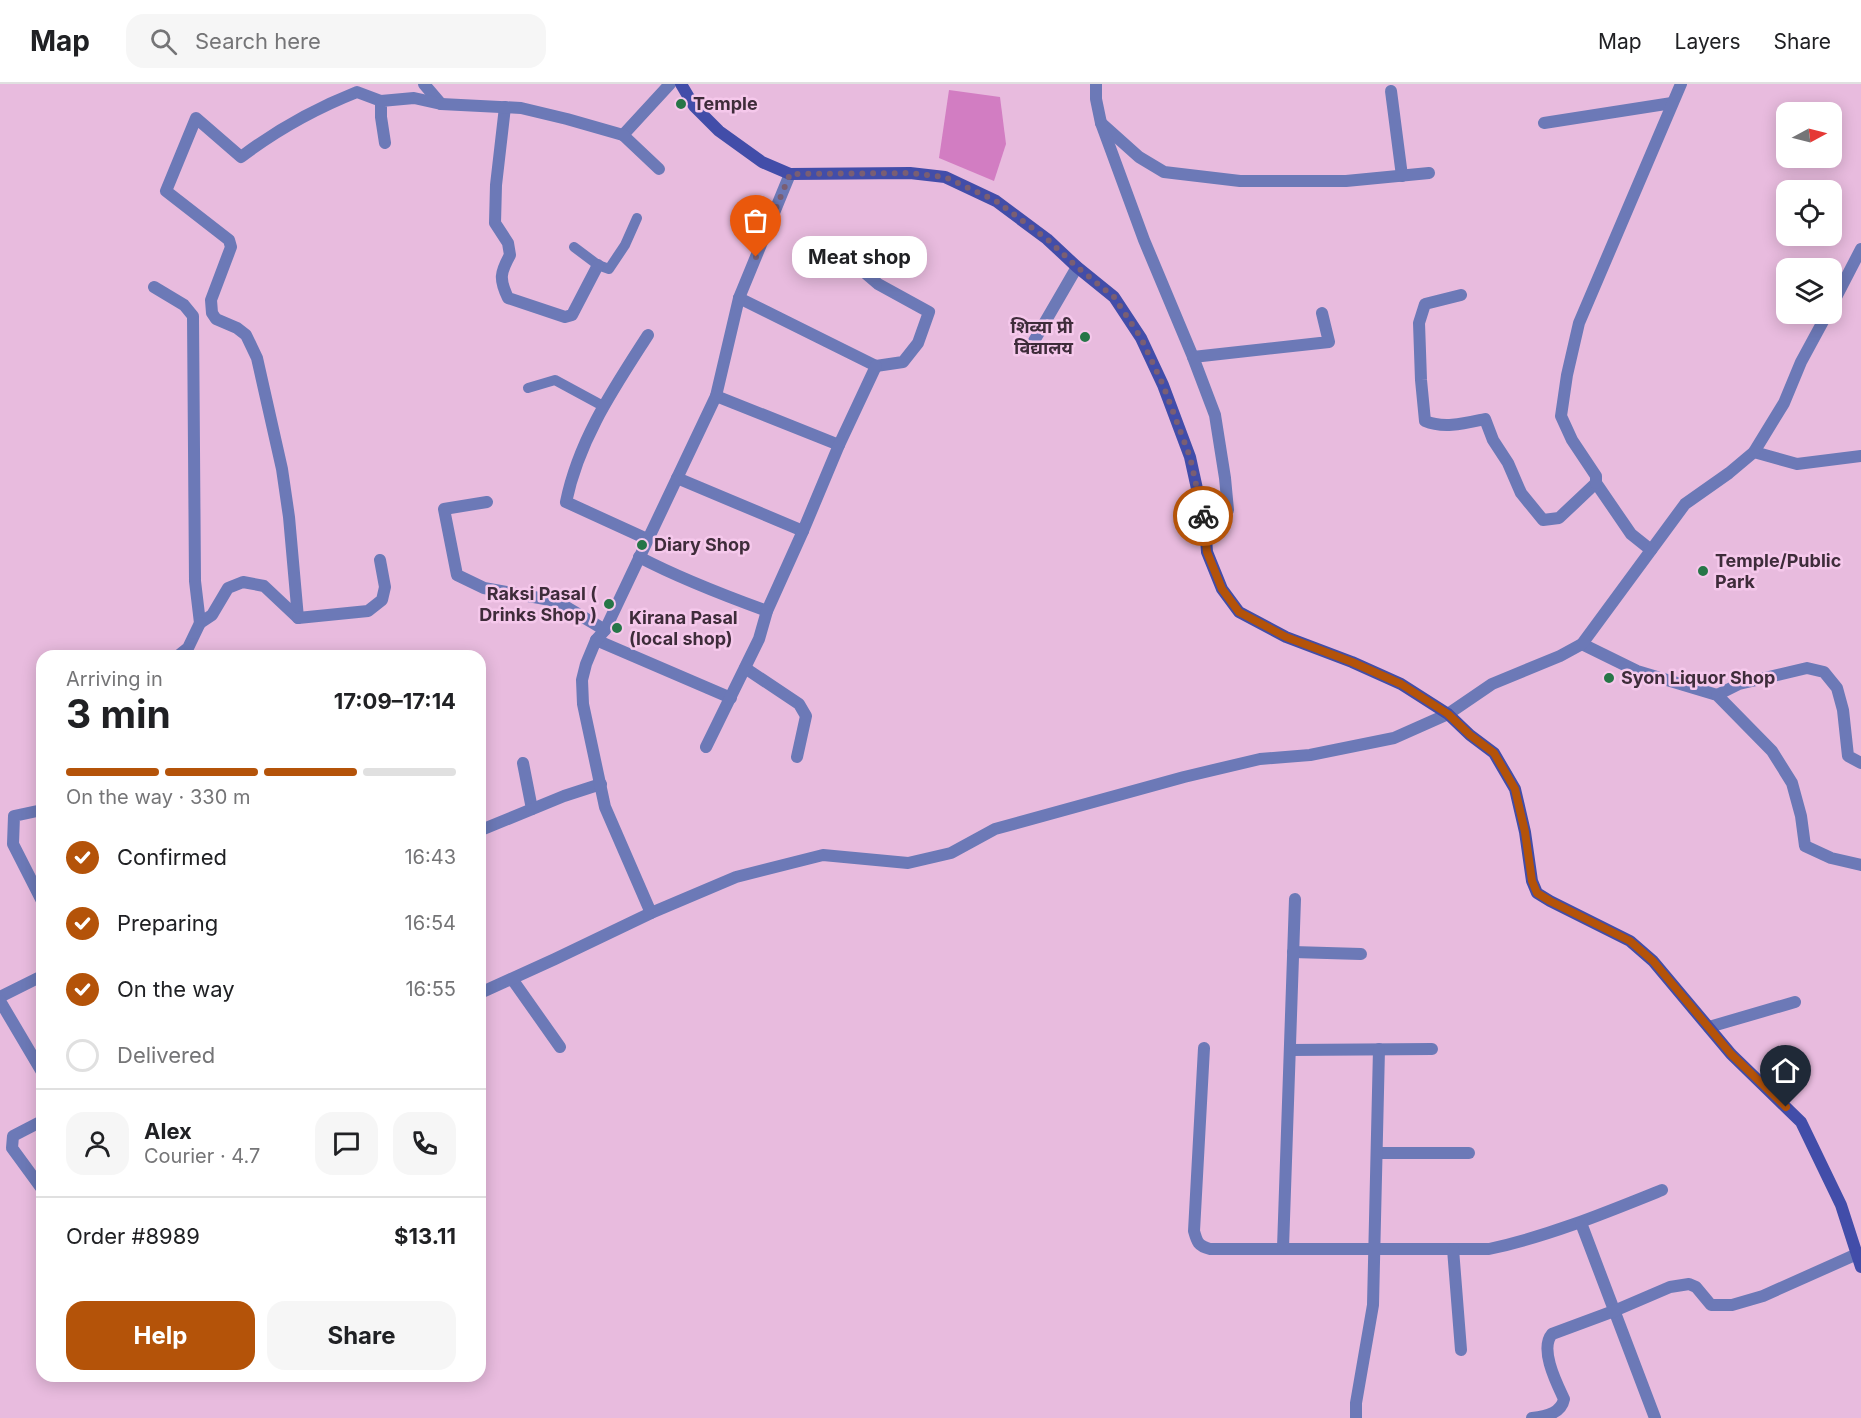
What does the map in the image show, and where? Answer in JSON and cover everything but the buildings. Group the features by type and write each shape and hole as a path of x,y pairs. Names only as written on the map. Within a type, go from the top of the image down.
{"main road":[{"path":"681,84 694,106 719,131 762,162 790,174 910,173 945,177 996,201 1047,239 1114,297 1141,338 1163,385 1190,457 1204,525 1207,552 1222,589 1239,612 1286,637 1352,662 1401,684 1448,714 1494,753 1515,789 1525,832 1532,881 1537,893 1630,941 1653,961 1731,1054 1801,1122 1841,1205 1861,1267"}],"street":[{"path":"424,84 441,104"},
{"path":"623,135 670,84"},
{"path":"1096,84 1096,99 1101,123 1144,240 1215,415 1228,510 1204,525"},
{"path":"1651,550 1631,534 1596,483 1596,476 1572,441 1561,417 1567,375 1579,323 1681,84"},
{"path":"1391,91 1402,176"},
{"path":"298,618 289,517 282,469 257,358 246,335 237,328 216,319 212,313 211,300 231,247 229,240 165,191 196,118 241,157 292,121 357,92 381,101 414,98 441,104 521,108 623,135 659,169"},
{"path":"381,101 385,143"},
{"path":"1544,123 1672,103"},
{"path":"505,107 496,185 495,223 508,243 510,255 501,271 503,286 508,298 566,317 572,315 598,265"},
{"path":"1101,123 1139,158 1164,172 1240,181 1346,181 1429,173"},
{"path":"651,913 605,807 583,704 582,680 586,664 716,396 739,298 790,174"},
{"path":"1842,286 1861,249"},
{"path":"739,298 876,366 903,362 918,343 929,312 879,284 857,266 839,256"},
{"path":"1034,340 1077,267"},
{"path":"154,287 184,305 192,316 195,581 200,623"},
{"path":"1461,295 1425,304 1419,323 1425,421 1434,425 1460,424 1485,419 1493,440 1508,463 1521,493 1543,520 1559,518 1596,483"},
{"path":"192,316 212,313"},
{"path":"1193,357 1329,342 1322,314"},
{"path":"486,990 651,913 736,877 823,855 908,863 951,853 995,829 1173,780 1260,759 1310,755 1394,738 1448,714 1492,684 1560,656 1582,644 1685,504 1754,452 1784,403 1801,362 1822,324"},
{"path":"647,539 566,502 570,481 580,454 603,406 648,335"},
{"path":"706,747 759,639 767,611 838,445 876,366"},
{"path":"716,396 838,445"},
{"path":"1754,452 1797,464 1861,456"},
{"path":"677,478 803,531"},
{"path":"487,502 444,509 457,575 484,588 556,601 601,635 730,698"},
{"path":"639,557 673,575 767,611"},
{"path":"186,650 200,623 212,615 228,588 243,582 264,586 298,618 368,611 382,600 385,587 380,560"},
{"path":"1582,644 1637,671 1717,695 1772,751 1791,783 1801,816 1805,846 1832,858 1861,865"},
{"path":"746,668 800,704 806,716 797,757"},
{"path":"1717,695 1739,684 1807,668 1824,672 1837,688 1843,710 1848,756 1861,763"},
{"path":"523,763 532,809"},
{"path":"486,828 601,784"},
{"path":"36,811 14,816 13,844 36,889"},
{"path":"1283,1248 1295,899"},
{"path":"1293,952 1361,954"},
{"path":"36,979 0,999 36,1062"},
{"path":"512,979 560,1047"},
{"path":"1709,1027 1795,1002"},
{"path":"1204,1048 1194,1232 1200,1246 1210,1248 1489,1249 1581,1223 1662,1190"},
{"path":"1290,1050 1432,1048"},
{"path":"1356,1418 1356,1403 1373,1305 1379,1049"},
{"path":"36,1124 13,1136 12,1148 36,1181"},
{"path":"1377,1153 1469,1153"},
{"path":"1581,1223 1655,1418"},
{"path":"1453,1249 1461,1350"},
{"path":"1532,1418 1546,1417 1560,1409 1564,1403 1552,1374 1547,1345 1548,1338 1552,1334 1670,1287 1689,1284 1696,1287 1712,1305 1732,1305 1763,1296 1857,1254"}],"lane":[{"path":"574,247 598,265 609,269 625,245 637,218"},
{"path":"528,388 555,380 603,406"}],"shaded area":[{"path":"949,90 1000,97 1006,144 994,181 939,158"}],"way so far":[{"path":"756,257 790,174 910,173 945,177 996,201 1047,239 1114,297 1141,338 1163,385 1190,457 1203,516"}],"place":[{"name":"Temple","path":"681,104"},
{"name":"Meat shop","path":"756,257"},
{"name":"शिव्या प्री विद्यालय","path":"1085,337"},
{"name":"Diary Shop","path":"642,545"},
{"name":"Temple/Public Park","path":"1703,571"},
{"name":"Raksi Pasal ( Drinks Shop )","path":"609,604"},
{"name":"Kirana Pasal (local shop)","path":"617,628"},
{"name":"Syon Liquor Shop","path":"1609,678"}],"route":[{"path":"1203,516 1207,552 1222,589 1239,612 1286,637 1352,662 1401,684 1448,714 1494,753 1515,789 1525,832 1532,881 1537,893 1630,941 1653,961 1731,1054 1786,1107"}]}
